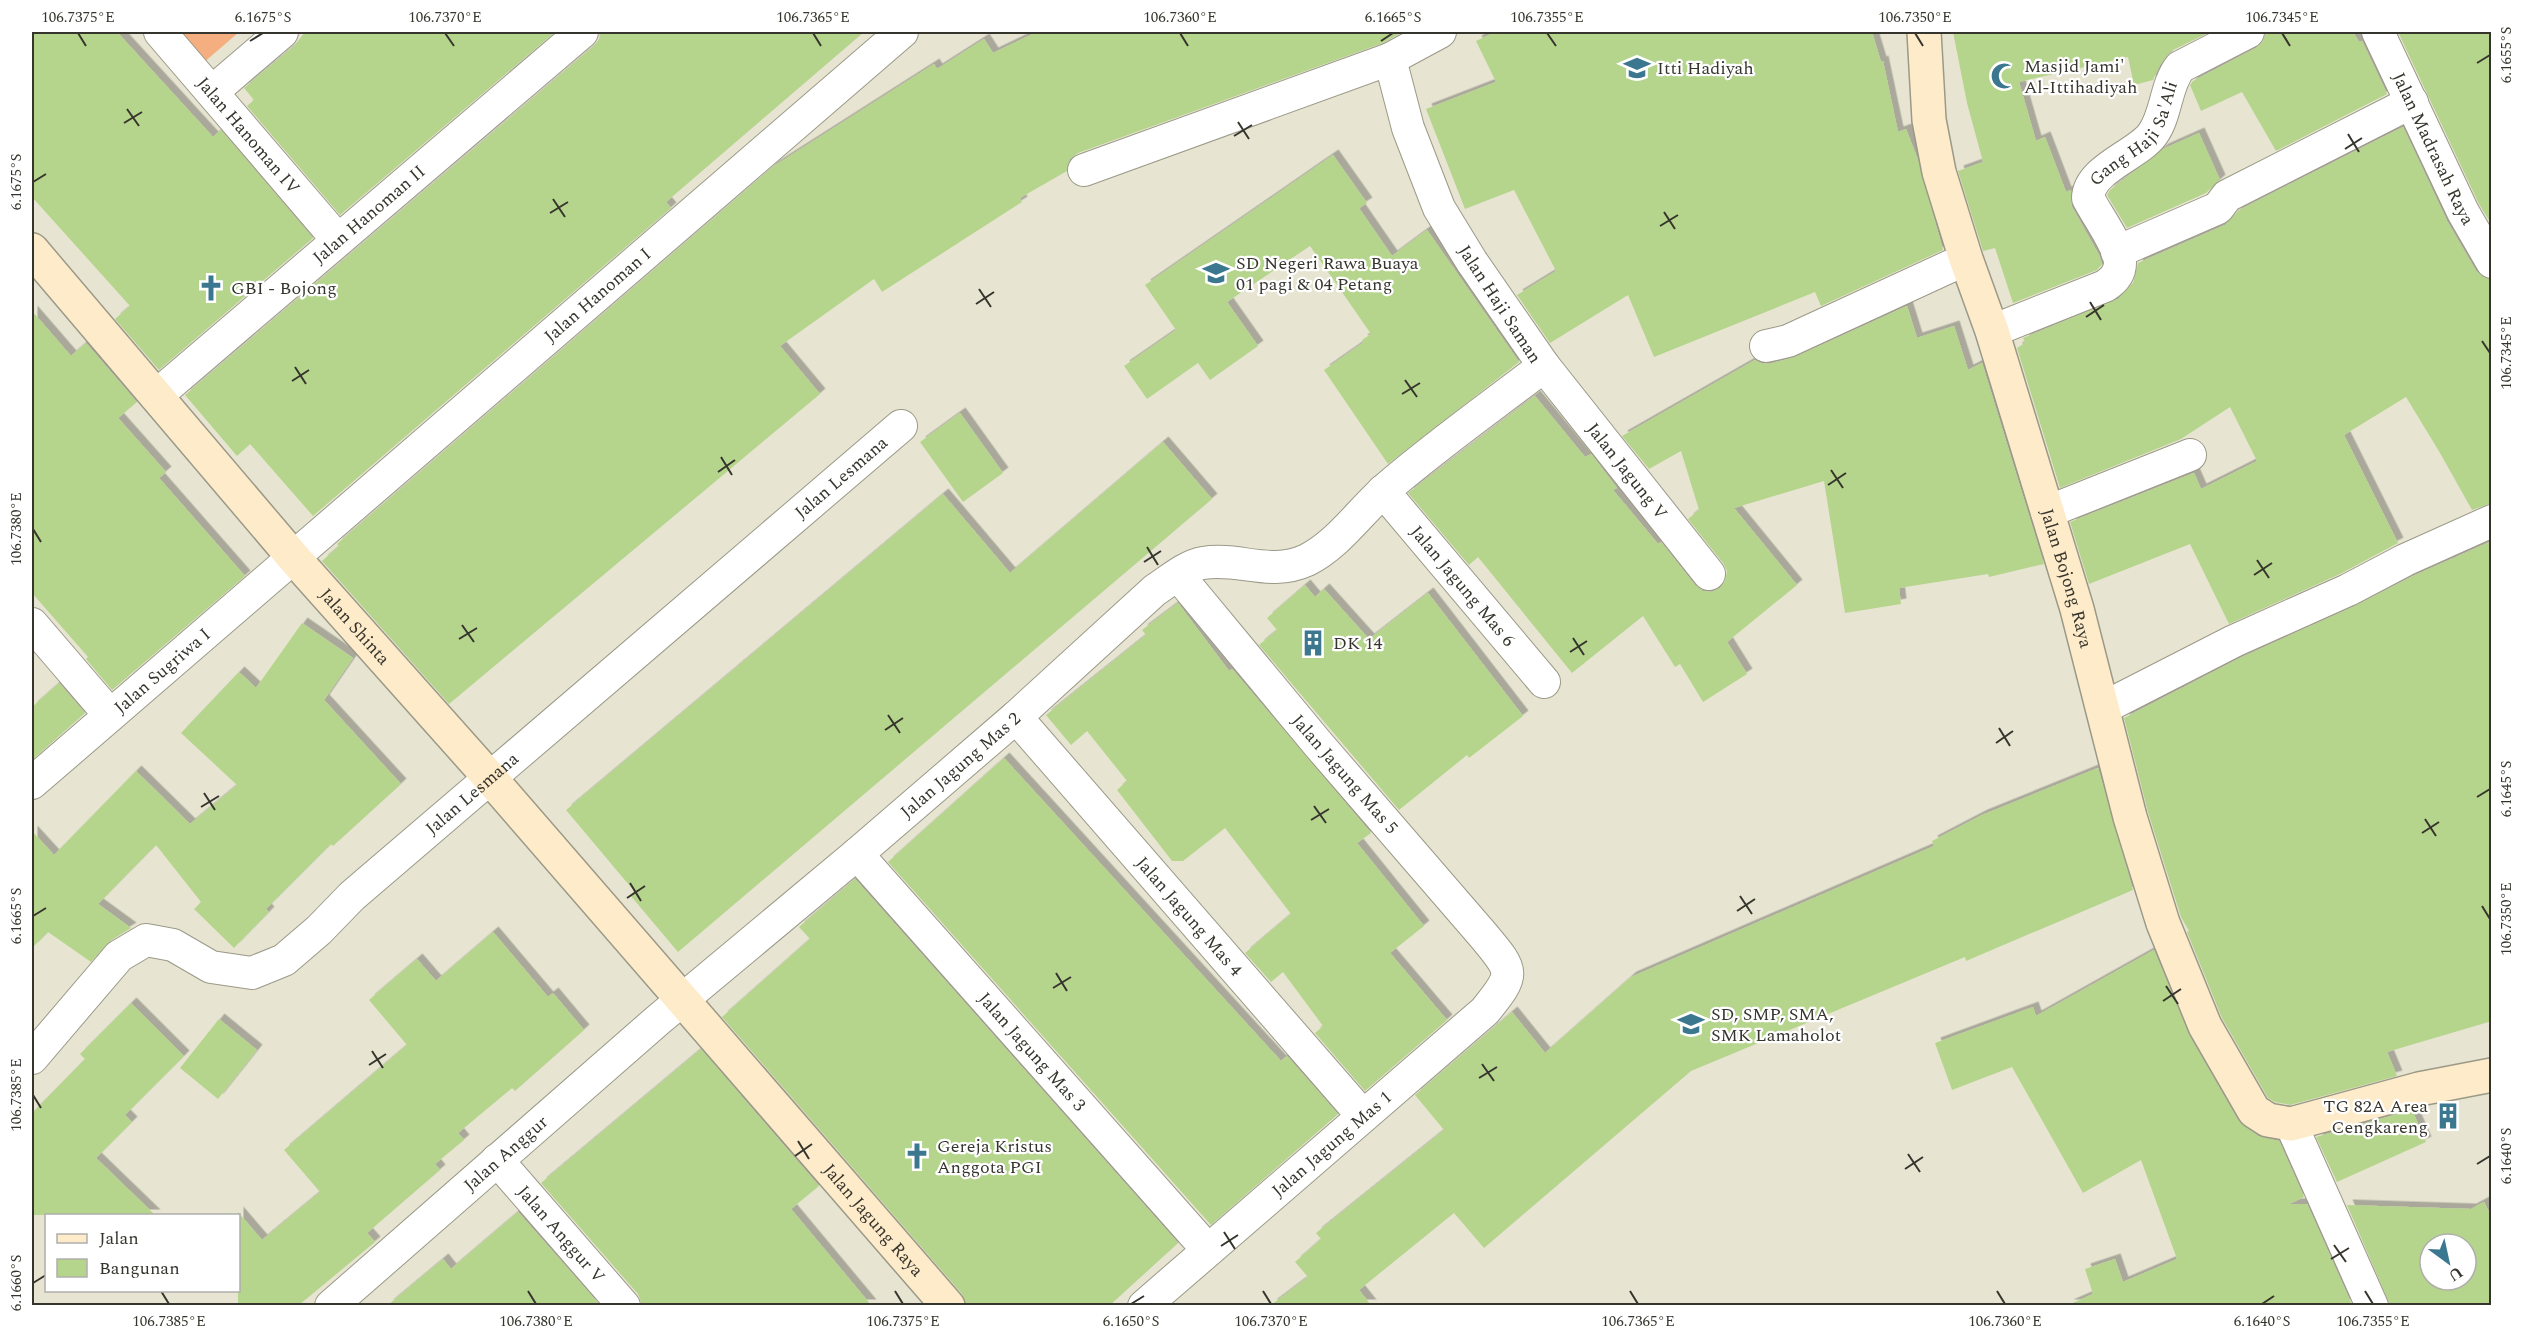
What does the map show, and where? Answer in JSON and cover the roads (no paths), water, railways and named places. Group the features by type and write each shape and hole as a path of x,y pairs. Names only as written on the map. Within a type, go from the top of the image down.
{"street":[{"name":"Jalan Hanoman IV","path":"160,32 338,240"},
{"path":"212,92 282,32"},
{"name":"Jalan Hanoman II","path":"156,396 582,32"},
{"name":"Jalan Hanoman I","path":"293,557 902,32"},
{"path":"1084,171 1390,59 1440,32"},
{"name":"Jalan Bojong Raya","path":"1924,32 1929,120 1939,172 1966,259 1992,330 2047,512 2103,708 2130,817 2163,923 2205,1026 2254,1111 2268,1120 2291,1124"},
{"name":"Gang Haji Sa'Ali","path":"2117,252 2088,198 2092,185 2105,170 2153,134 2173,76 2180,67 2248,32"},
{"name":"Jalan Madrasah Raya","path":"2378,32 2463,212 2492,262"},
{"name":"Jalan Haji Saman","path":"1252,566 1281,568 1307,559 1327,546 1383,491 1544,366 1472,262 1438,208 1408,128 1390,59"},
{"path":"1992,330 2105,286 2118,273 2120,263 2117,252 2218,208 2227,196 2412,102"},
{"name":"Jalan Shinta","path":"32,250 293,557 490,778 658,971 681,1001"},
{"path":"1766,346 1788,341 1966,259"},
{"name":"Jalan Jagung V","path":"1544,366 1709,574"},
{"name":"Jalan Lesmana","path":"32,1058 119,956 146,940 173,945 211,967 252,973 284,960 319,930 352,896 901,426"},
{"path":"2047,512 2190,455"},
{"name":"Jalan Jagung Mas 6","path":"1383,491 1544,682"},
{"path":"2103,708 2234,641 2348,590 2405,560 2492,521"},
{"name":"Jalan Sugriwa I","path":"32,783 293,557"},
{"name":"Jalan Jagung Mas 2","path":"681,1001 1016,717 1155,590 1201,564 1224,562 1252,566"},
{"name":"Jalan Jagung Mas 5","path":"1178,575 1326,752 1483,934 1505,962 1509,975"},
{"path":"32,624 111,716"},
{"name":"Jalan Jagung Mas 4","path":"1016,717 1363,1116"},
{"name":"Jalan Jagung Mas 3","path":"857,854 1208,1250"},
{"name":"Jalan Jagung Mas 1","path":"1144,1305 1485,1011 1503,989 1509,975"},
{"name":"Jalan Anggur","path":"338,1303 497,1160 681,1001"},
{"name":"Jalan Jagung Raya","path":"681,1001 948,1305"},
{"path":"2372,1305 2291,1124 2420,1089 2492,1075"},
{"name":"Jalan Anggur V","path":"497,1160 624,1305"}],"place":[{"name":"Itti Hadiyah","path":"1637,68"},
{"name":"Masjid Jami' Al-Ittihadiyah","path":"2004,76"},
{"name":"SD Negeri Rawa Buaya 01 pagi & 04 Petang","path":"1216,273"},
{"name":"GBI - Bojong","path":"211,288"},
{"name":"DK 14","path":"1313,643"},
{"name":"SD, SMP, SMA, SMK Lamaholot","path":"1691,1024"},
{"name":"TG 82A Area Cengkareng","path":"2448,1116"},
{"name":"Gereja Kristus Anggota PGI","path":"917,1156"}]}
